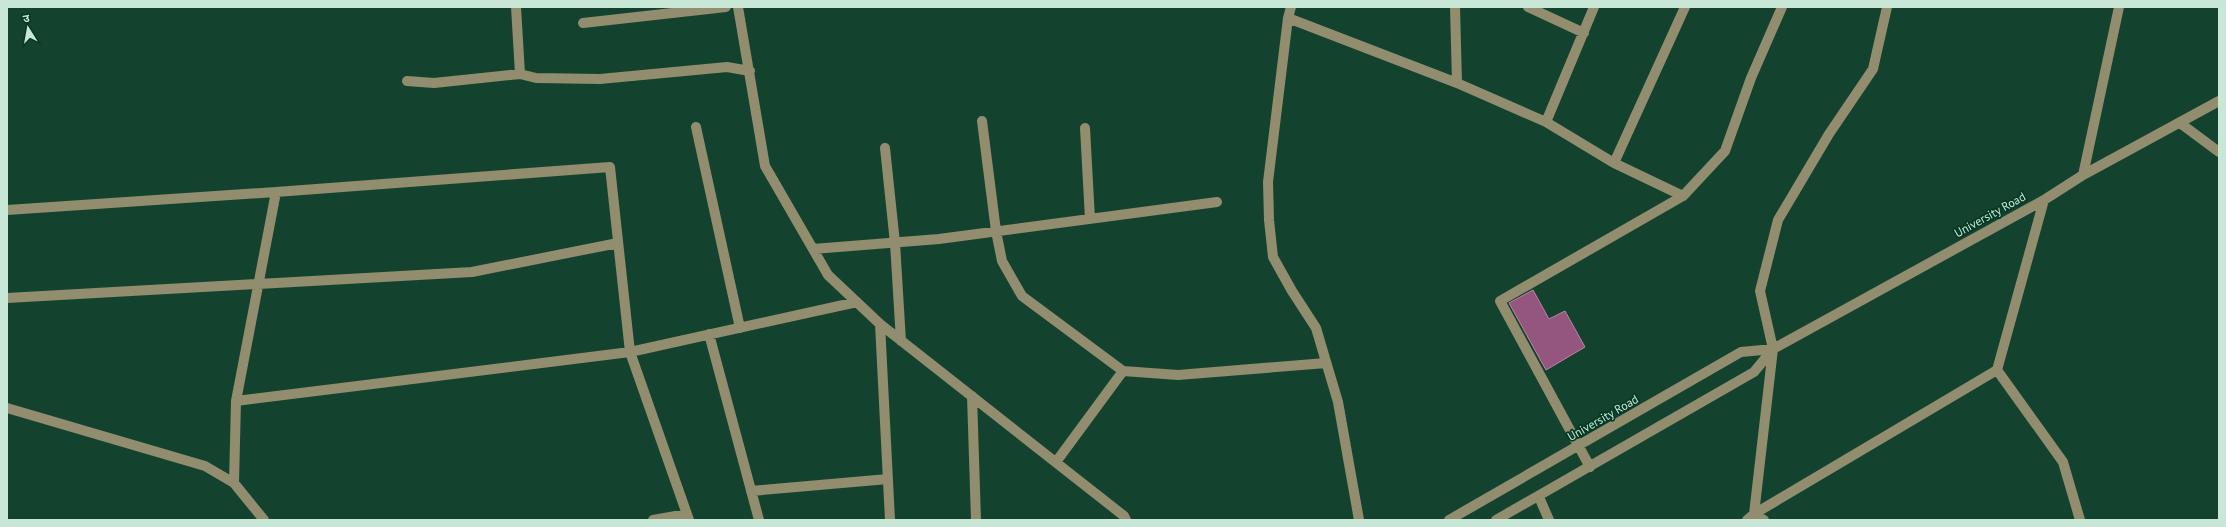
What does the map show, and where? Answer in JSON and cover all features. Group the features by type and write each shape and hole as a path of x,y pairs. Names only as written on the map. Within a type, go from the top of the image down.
{"street":[{"path":"516,7 520,74"},
{"path":"583,23 726,7"},
{"path":"738,7 765,166 828,274 880,324 1056,462 1126,520"},
{"path":"1290,7 1268,182 1269,220 1273,257 1292,291 1316,328 1338,402 1359,520"},
{"path":"1455,7 1457,83"},
{"path":"1528,7 1584,32"},
{"path":"1546,122 1594,7"},
{"path":"1614,163 1685,7"},
{"path":"1590,468 1500,301 1682,196 1725,151 1751,78 1782,7"},
{"path":"1751,517 1773,349 1760,291 1778,220 1829,134 1873,69 1887,7"},
{"path":"2083,175 2119,7"},
{"path":"1288,18 1457,83 1546,122 1614,163 1682,196"},
{"path":"407,81 434,83 520,74 536,78 600,79 727,67 750,71"},
{"name":"University Road","path":"1496,520 1590,468 1754,372 1773,349 2044,200 2083,175 2219,101"},
{"path":"982,121 996,231 1002,261 1022,296 1123,371 1178,375 1326,363"},
{"path":"2180,123 2219,152"},
{"path":"696,127 740,328"},
{"path":"1085,128 1090,219"},
{"path":"885,148 895,242 902,341"},
{"path":"7,210 610,167 630,352 688,517 653,520"},
{"path":"234,483 236,401 276,192"},
{"path":"1751,517 1997,370 2044,200"},
{"path":"813,249 996,231 1217,202"},
{"path":"7,298 472,272 618,243"},
{"path":"236,401 630,352 857,302"},
{"path":"880,324 890,520"},
{"path":"709,334 759,520"},
{"name":"University Road","path":"1449,520 1579,447 1741,352 1773,349"},
{"path":"1997,370 2063,462 2080,520"},
{"path":"1056,462 1123,371"},
{"path":"972,396 976,520"},
{"path":"7,408 205,466 234,483 264,520"},
{"path":"751,491 888,479"},
{"path":"1539,496 1549,520"},
{"path":"1751,517 1764,520"}],"building":[{"path":"1533,290 1549,319 1565,311 1585,347 1546,370 1509,303"}]}
